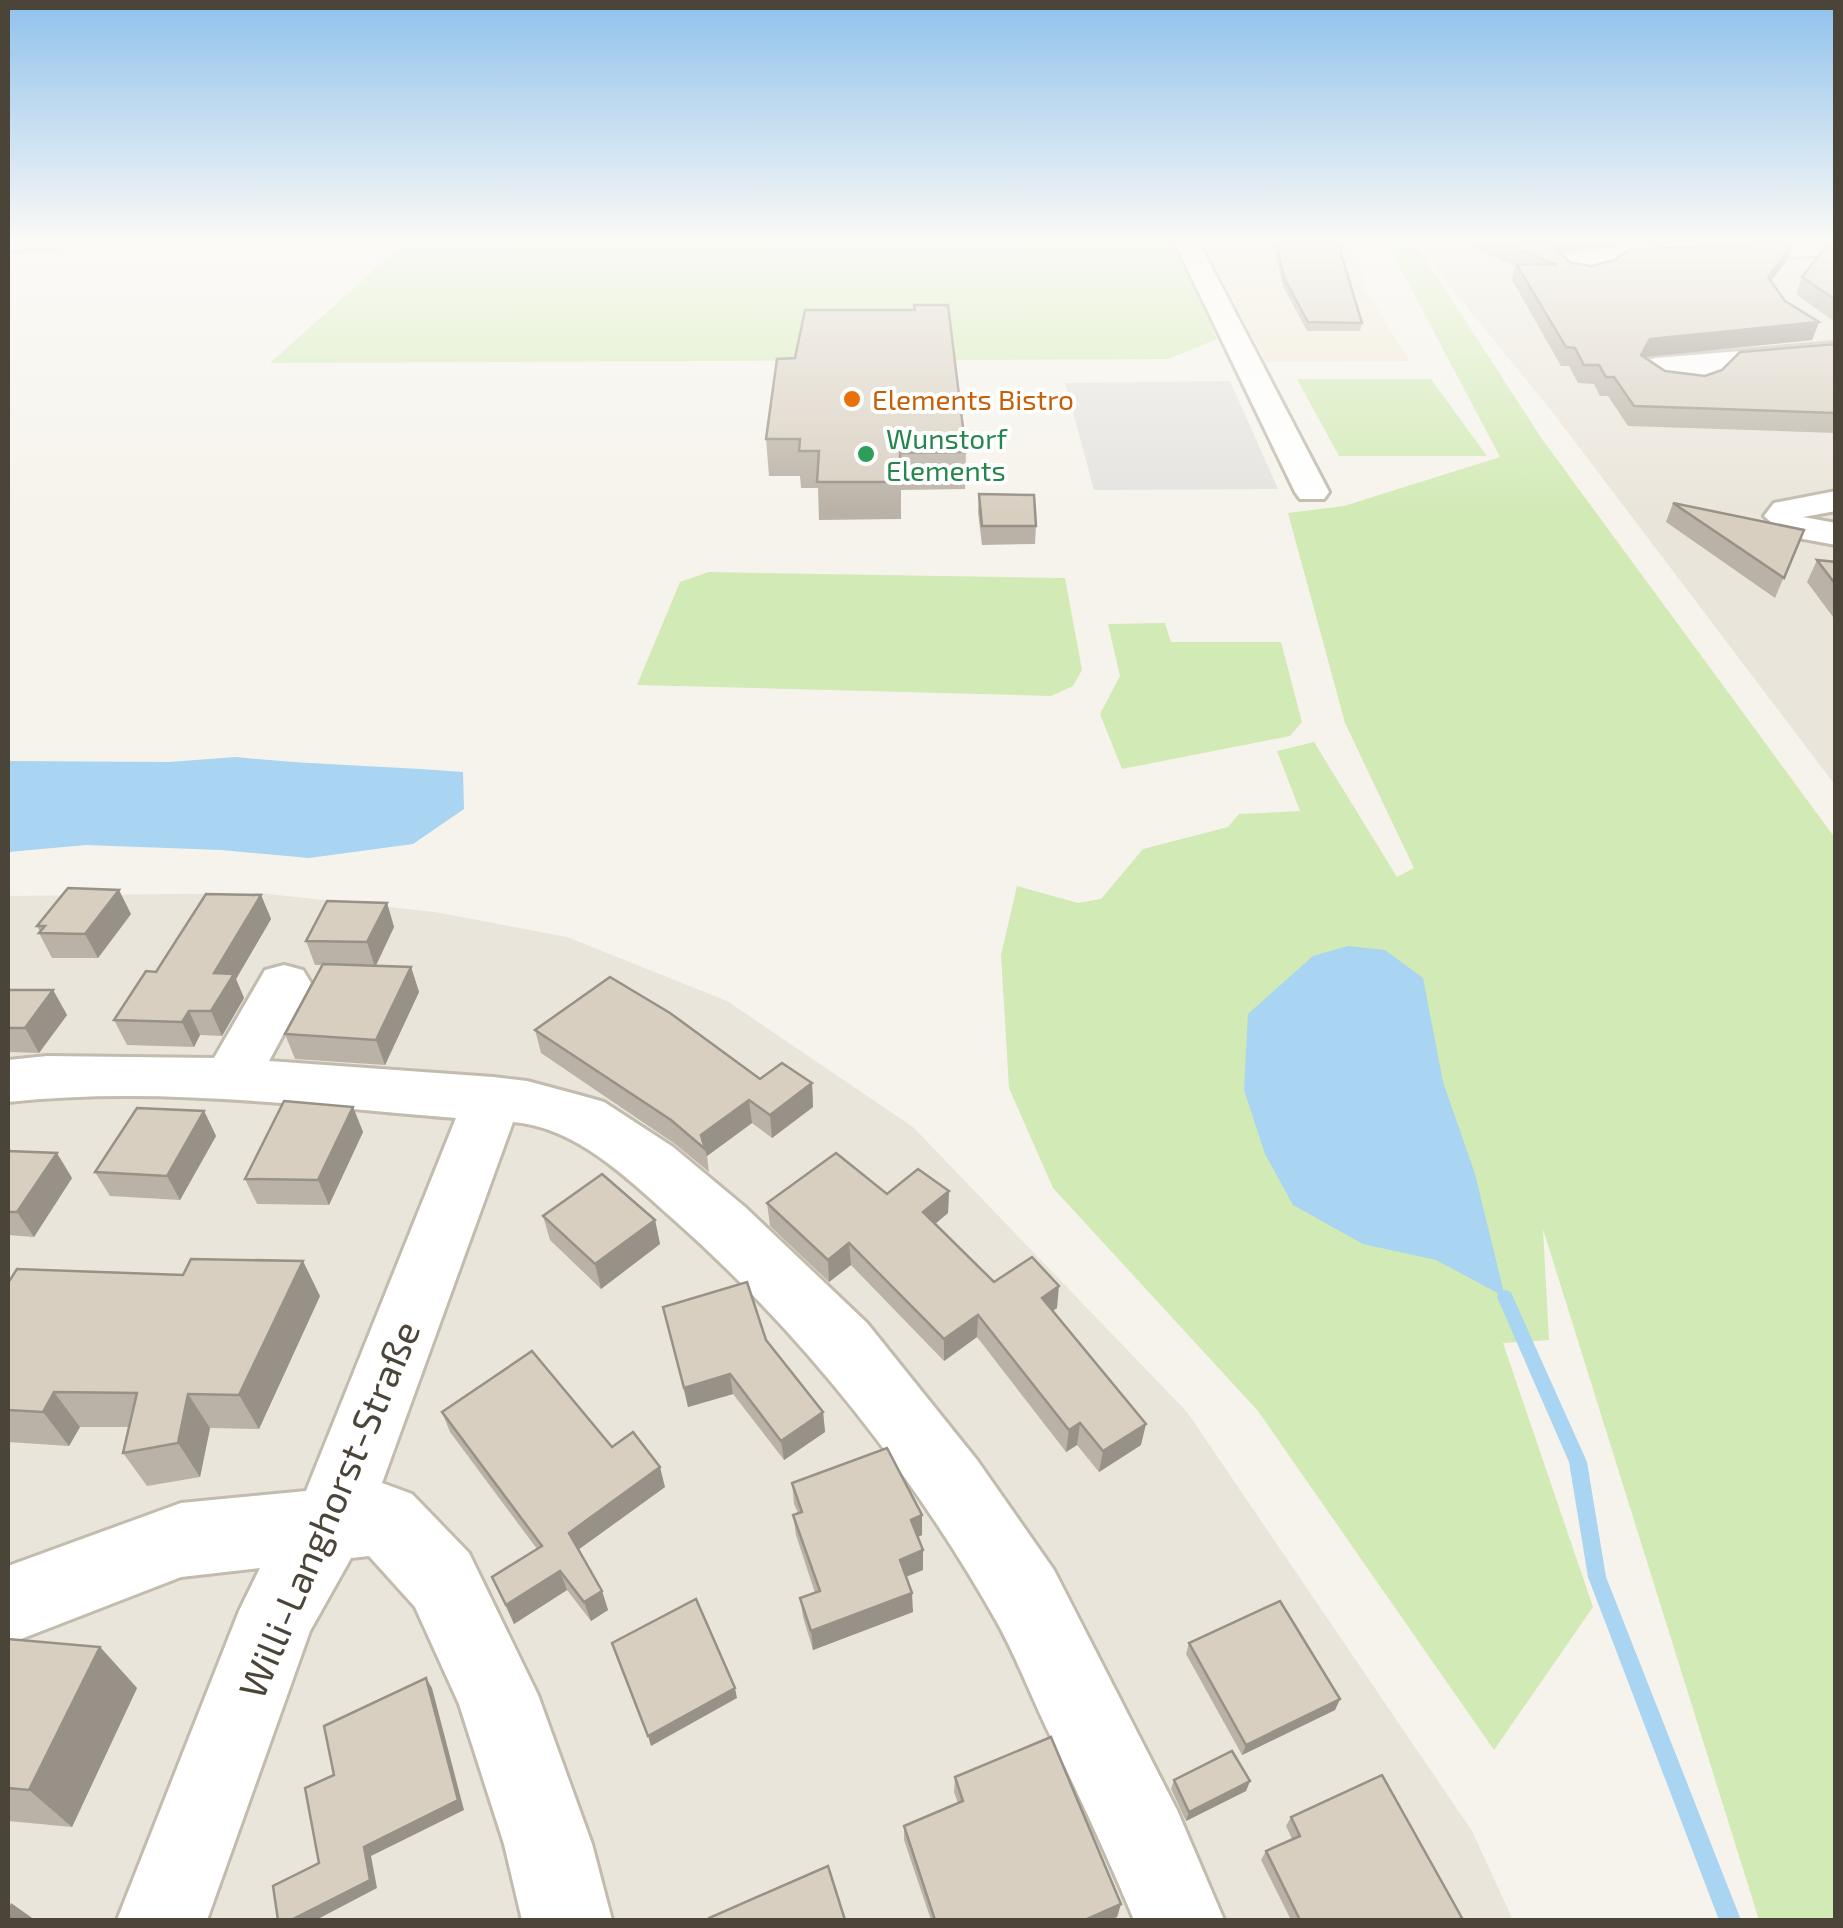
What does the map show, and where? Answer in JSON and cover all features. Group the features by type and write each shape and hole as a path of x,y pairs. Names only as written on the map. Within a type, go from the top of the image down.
{"street":[{"path":"1232,333 1312,492"},
{"path":"1723,359 1836,351"},
{"path":"1836,500 1786,510 1781,516 1788,524 1809,532 1836,534"},
{"path":"231,1079 284,983"},
{"path":"8,1081 46,1077 231,1079 527,1102 583,1118 652,1164 723,1225 843,1344 951,1484 1026,1598 1130,1807 1179,1920"},
{"name":"Willi-Langhorst-Straße","path":"162,1920 278,1611 330,1524 493,1098"},
{"path":"11,1610 106,1566 181,1540 385,1518 442,1580 497,1695 548,1844 567,1920"}],"shaded area":[{"path":"1251,333 1392,333 1410,361 1266,362"},
{"path":"1488,333 1835,333 1835,785 1554,414"},
{"path":"1230,381 1278,489 1094,490 1065,383"},
{"path":"259,893 435,912 567,937 727,1001 913,1127 1187,1412 1472,1831 1513,1920 8,1920 8,896"}],"green space":[{"path":"304,333 1214,333 1217,339 1168,359 270,363"},
{"path":"1435,333 1473,333 1542,439 1835,838 1835,1920 1759,1920 1543,1229 1549,1340 1503,1343 1593,1607 1494,1750 1258,1411 1053,1188 1009,1088 1001,955 1017,886 1078,903 1101,899 1143,849 1228,827 1239,814 1300,811 1277,751 1314,742 1397,877 1414,868 1345,723 1288,513 1344,506 1500,457"},
{"path":"1297,379 1431,379 1487,456 1339,456"},
{"path":"709,572 1065,578 1082,670 1073,686 1051,696 637,685 680,582"},
{"path":"1165,623 1171,642 1281,642 1302,722 1290,736 1122,769 1100,714 1120,676 1108,624"}],"water":[{"path":"236,757 463,772 464,809 413,844 309,858 86,845 8,852 8,761 169,762"},
{"path":"1348,946 1385,950 1423,978 1443,1082 1475,1174 1505,1297 1436,1260 1363,1244 1293,1205 1265,1154 1244,1090 1248,1014 1313,956"}],"building":[{"path":"800,333 951,333 966,452 900,453 901,482 817,482 819,451 799,451 800,439 766,439 777,359 795,358"},
{"path":"1558,333 1710,333 1650,339 1641,355 1665,371 1705,376 1722,370 1740,352 1836,344 1836,413 1634,406 1614,377 1606,377 1599,365 1584,365 1575,348 1566,347"},
{"path":"979,494 1034,495 1036,526 982,526"},
{"path":"1673,503 1804,530 1784,578"},
{"path":"1817,560 1836,562 1836,585"},
{"path":"68,888 119,890 85,934 39,933 45,926 37,926"},
{"path":"206,894 261,895 214,973 234,974 211,1011 189,1011 182,1022 114,1020 146,971 156,972"},
{"path":"327,901 387,903 367,942 306,941"},
{"path":"323,964 411,967 376,1040 285,1034"},
{"path":"610,977 670,1013 760,1079 782,1063 812,1083 770,1115 749,1100 701,1135 705,1149 671,1120 535,1030"},
{"path":"8,990 53,990 25,1028 8,1028"},
{"path":"284,1101 353,1107 318,1180 245,1179"},
{"path":"137,1108 204,1111 167,1176 95,1172"},
{"path":"8,1151 57,1153 17,1212 8,1212"},
{"path":"836,1153 887,1194 918,1169 949,1191 923,1212 994,1282 1032,1257 1059,1286 1042,1298 1146,1424 1103,1451 1080,1423 1069,1430 978,1315 944,1339 849,1243 828,1260 767,1203"},
{"path":"602,1174 655,1220 595,1264 543,1216"},
{"path":"191,1259 303,1261 239,1395 188,1394 178,1443 123,1453 137,1393 54,1392 43,1412 8,1410 8,1283 17,1269 183,1275"},
{"path":"747,1282 766,1340 823,1412 781,1441 730,1374 684,1388 663,1307"},
{"path":"532,1351 612,1447 633,1432 660,1467 569,1533 602,1591 584,1602 560,1571 506,1605 492,1577 542,1546 442,1412"},
{"path":"887,1448 922,1515 911,1520 923,1550 900,1560 912,1593 811,1631 800,1598 820,1591 793,1515 802,1512 792,1483"},
{"path":"696,1599 735,1688 648,1736 612,1643"},
{"path":"1280,1601 1340,1699 1246,1745 1189,1643"},
{"path":"8,1639 100,1647 29,1790 8,1788"},
{"path":"426,1678 458,1800 364,1847 370,1880 291,1920 278,1920 273,1886 319,1863 305,1788 334,1775 324,1726"},
{"path":"1051,1737 1121,1904 1085,1920 935,1920 904,1826 963,1801 955,1777"},
{"path":"1232,1751 1250,1781 1189,1812 1174,1780"},
{"path":"1382,1775 1462,1918 1300,1920 1266,1851 1300,1836 1291,1817"},
{"path":"828,1866 845,1920 709,1920 709,1918"}],"waterway":[{"path":"1505,1297 1578,1462 1597,1577 1730,1920"}],"place":[{"name":"Elements Bistro","path":"852,399"},
{"name":"Wunstorf Elements","path":"866,454"}]}
